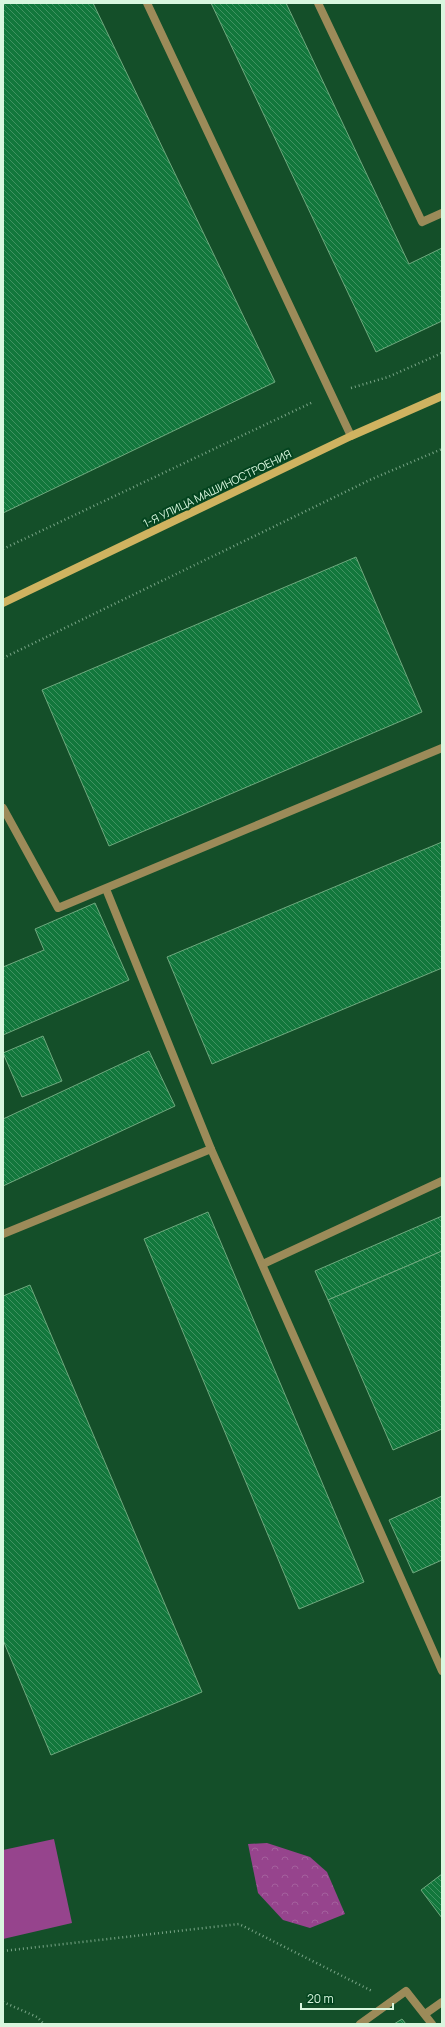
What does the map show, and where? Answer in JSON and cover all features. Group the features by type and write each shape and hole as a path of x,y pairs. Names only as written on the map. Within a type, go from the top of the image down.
{"street":[{"name":"1-Я УЛИЦА МАШИНОСТРОЕНИЯ","path":"3,603 351,436 442,396"}],"lane":[{"path":"147,3 351,436"},
{"path":"318,3 422,222 442,214"},
{"path":"3,808 58,908 442,748"},
{"path":"106,889 211,1149 442,1671"},
{"path":"3,1234 211,1149"},
{"path":"263,1264 442,1182"},
{"path":"360,2024 406,1991 432,2024"},
{"path":"425,2014 442,2002"}],"path":[{"path":"3,549 330,394 388,377 442,353"},
{"path":"3,658 372,479 442,449"},
{"path":"3,1951 239,1924 392,2001"},
{"path":"3,2002 37,2017 44,2024"}],"green space":[{"path":"54,1839 72,1923 3,1939 3,1850"},
{"path":"267,1843 310,1857 327,1872 345,1914 310,1928 283,1920 258,1893 248,1844"}],"building":[{"path":"3,3 93,3 275,382 3,513"},
{"path":"211,3 286,3 409,264 442,248 442,321 376,352"},
{"path":"356,557 422,712 109,846 42,690"},
{"path":"442,842 442,968 212,1064 167,957"},
{"path":"95,903 129,980 3,1035 3,967 44,950 35,929"},
{"path":"43,1036 62,1081 22,1097 3,1053"},
{"path":"149,1051 175,1106 3,1186 3,1119"},
{"path":"208,1212 364,1582 299,1609 144,1239"},
{"path":"442,1216 442,1251 328,1300 315,1271"},
{"path":"442,1251 442,1429 393,1450 328,1300"},
{"path":"30,1285 202,1692 51,1755 3,1640 3,1296"},
{"path":"442,1496 442,1560 413,1573 389,1520"},
{"path":"442,1874 442,1918 421,1890"},
{"path":"402,2019 406,2024 394,2024"}]}
